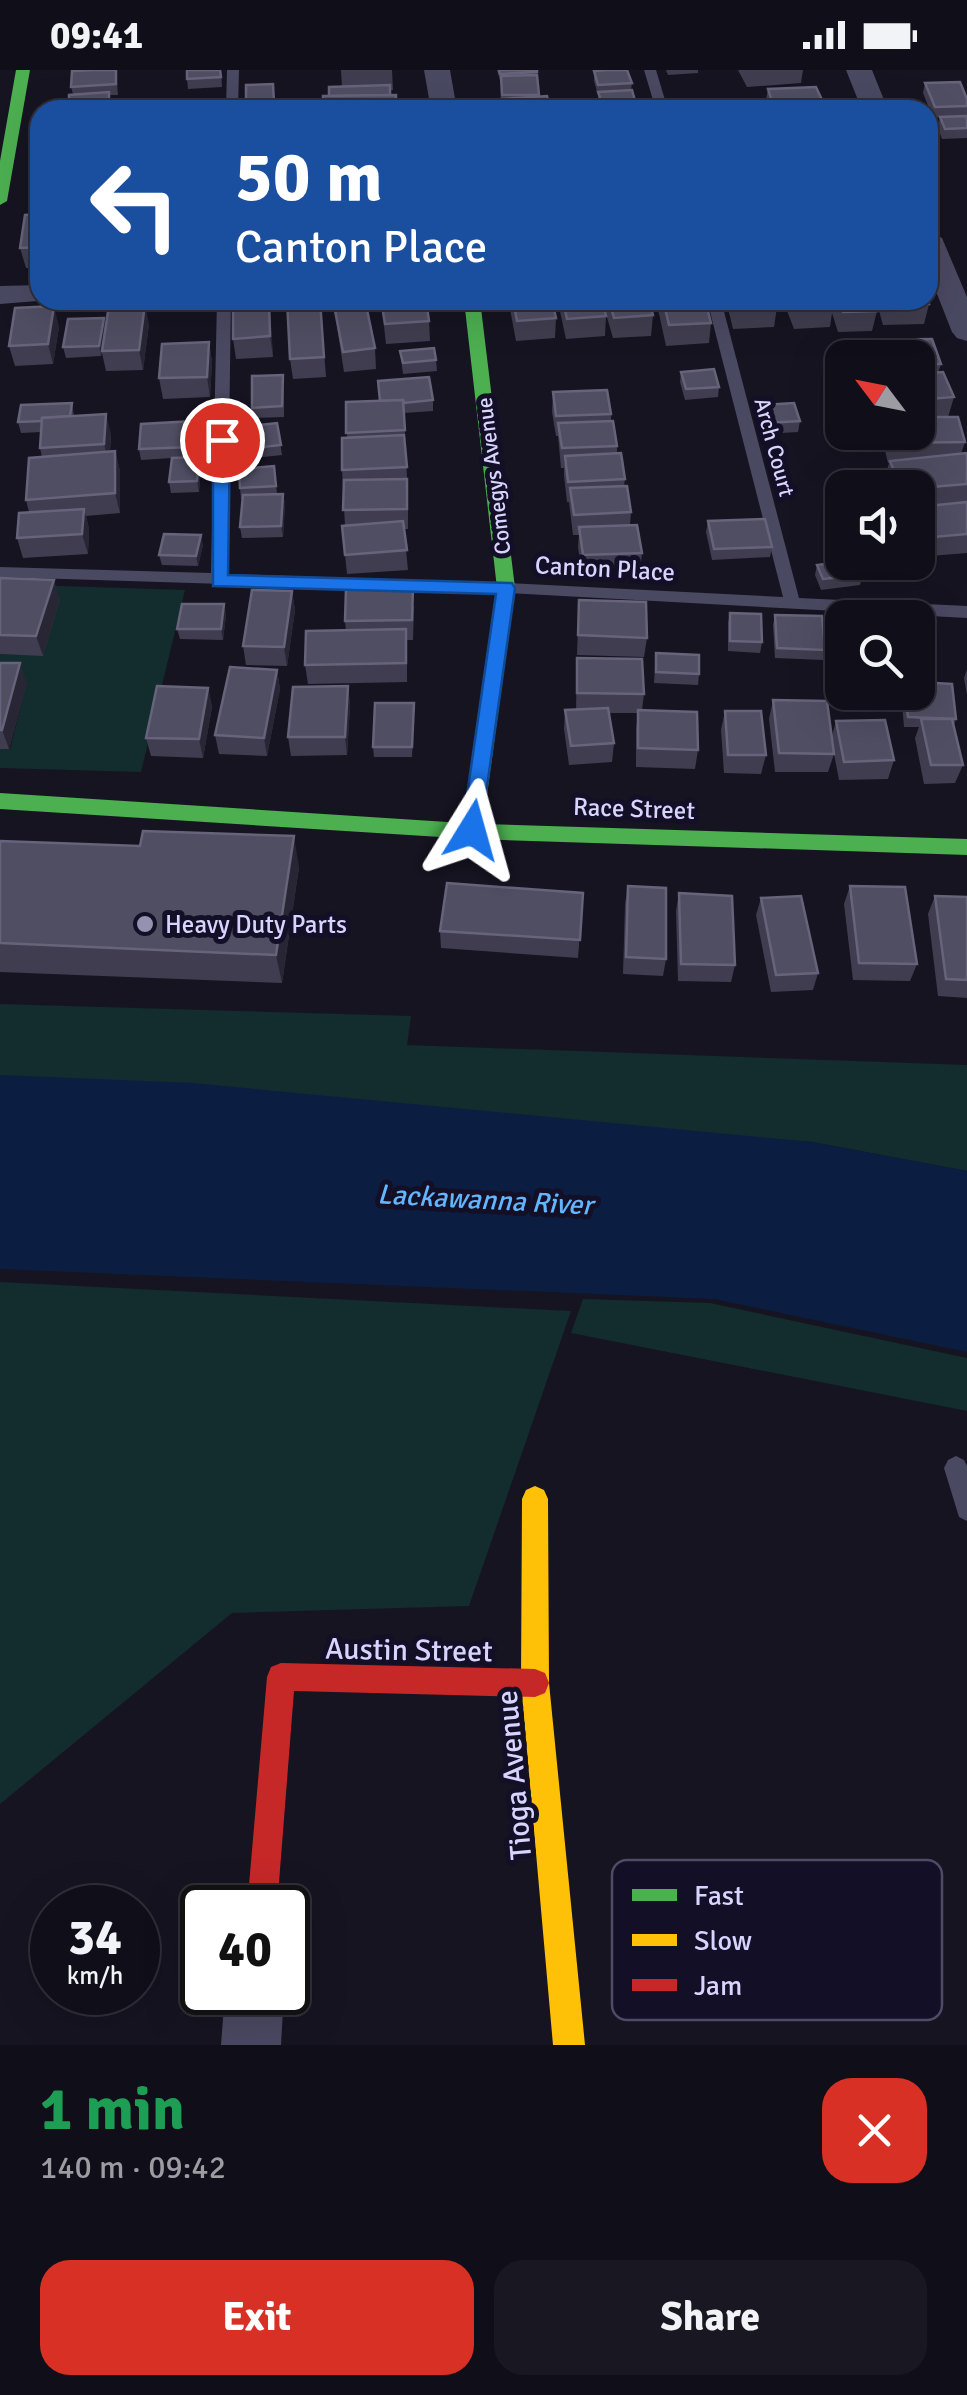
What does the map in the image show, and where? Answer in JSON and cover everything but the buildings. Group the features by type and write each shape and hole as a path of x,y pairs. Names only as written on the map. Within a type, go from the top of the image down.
{"street":[{"path":"0,201 23,70"},
{"path":"438,70 442,100"},
{"path":"859,70 872,100"},
{"path":"938,249 967,252"},
{"path":"938,266 967,332"},
{"path":"0,295 30,294"},
{"name":"Comegys Avenue","path":"472,830 506,588 473,310"},
{"name":"Race Street","path":"0,801 472,830 967,846"},
{"name":"Tioga Avenue","path":"535,1498 535,1683 568,2045"},
{"name":"Austin Street","path":"264,1885 280,1677 535,1683"},
{"path":"251,2045 253,2015"}],"lane":[{"path":"232,100 233,70"},
{"path":"650,70 659,100"},
{"path":"219,581 224,310"},
{"name":"Arch Court","path":"717,310 794,605"},
{"name":"Canton Place","path":"0,572 506,588 967,612"},
{"path":"956,1468 967,1509"}],"green space":[{"path":"0,584 185,590 141,772 0,768 0,749 10,749 27,683 0,682 0,654 43,655"},
{"path":"0,1004 411,1016 407,1045 967,1065 967,1171 812,1142 0,1082"},
{"path":"0,1282 571,1311 469,1606 232,1613 0,1804"},
{"path":"583,1299 710,1303 967,1358 967,1411 571,1333"}],"water":[{"name":"Lackawanna River","path":"0,1075 192,1083 812,1142 967,1171 967,1352 714,1299 0,1269"}],"traffic: fast":[{"path":"0,201 23,70"},
{"path":"472,831 506,588 473,310"},
{"path":"0,801 472,831 967,847"}],"traffic: slow":[{"path":"535,1499 535,1683 569,2045"}],"traffic: jam":[{"path":"264,1885 281,1677 535,1683"}],"place":[{"name":"Heavy Duty Parts","path":"145,924"}],"route":[{"path":"222,440 219,581 506,588 472,830"}]}
